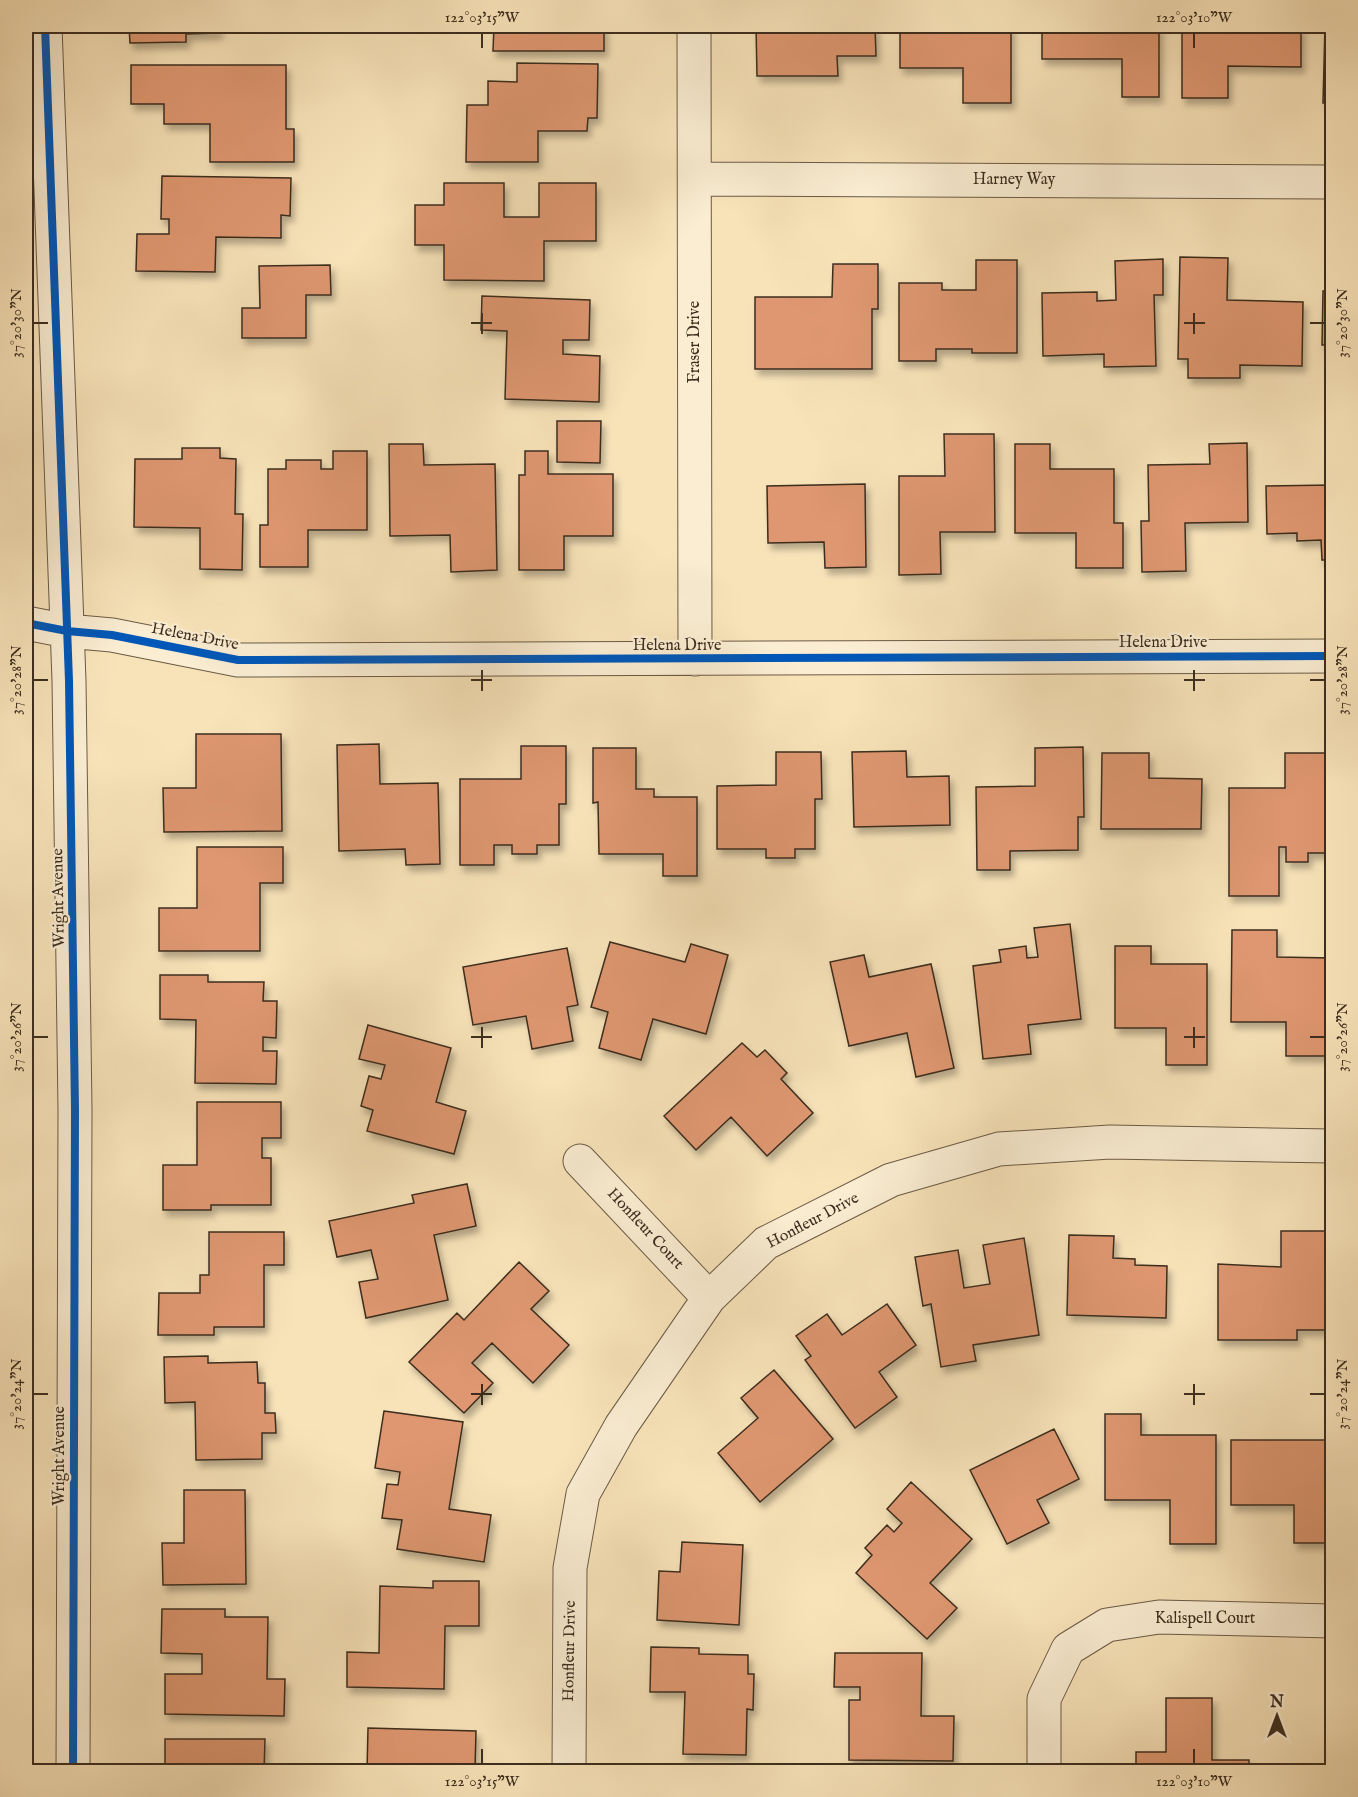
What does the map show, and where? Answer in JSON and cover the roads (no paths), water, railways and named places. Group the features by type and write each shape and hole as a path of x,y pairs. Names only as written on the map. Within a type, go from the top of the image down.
{"street":[{"name":"Wright Avenue","path":"45,26 67,631 75,1110 73,1772"},
{"name":"Fraser Drive","path":"694,26 695,659"},
{"name":"Harney Way","path":"695,179 1332,182"},
{"name":"Helena Drive","path":"26,623 67,631 112,635 238,660 1332,656"},
{"name":"Honfleur Drive","path":"569,1772 570,1568 583,1494 621,1426 710,1298 766,1243 891,1180 999,1149 1110,1142 1332,1146"},
{"name":"Honfleur Court","path":"580,1161 710,1298"},
{"name":"Kalispell Court","path":"1044,1772 1044,1700 1068,1649 1107,1625 1160,1617 1332,1622"}]}
